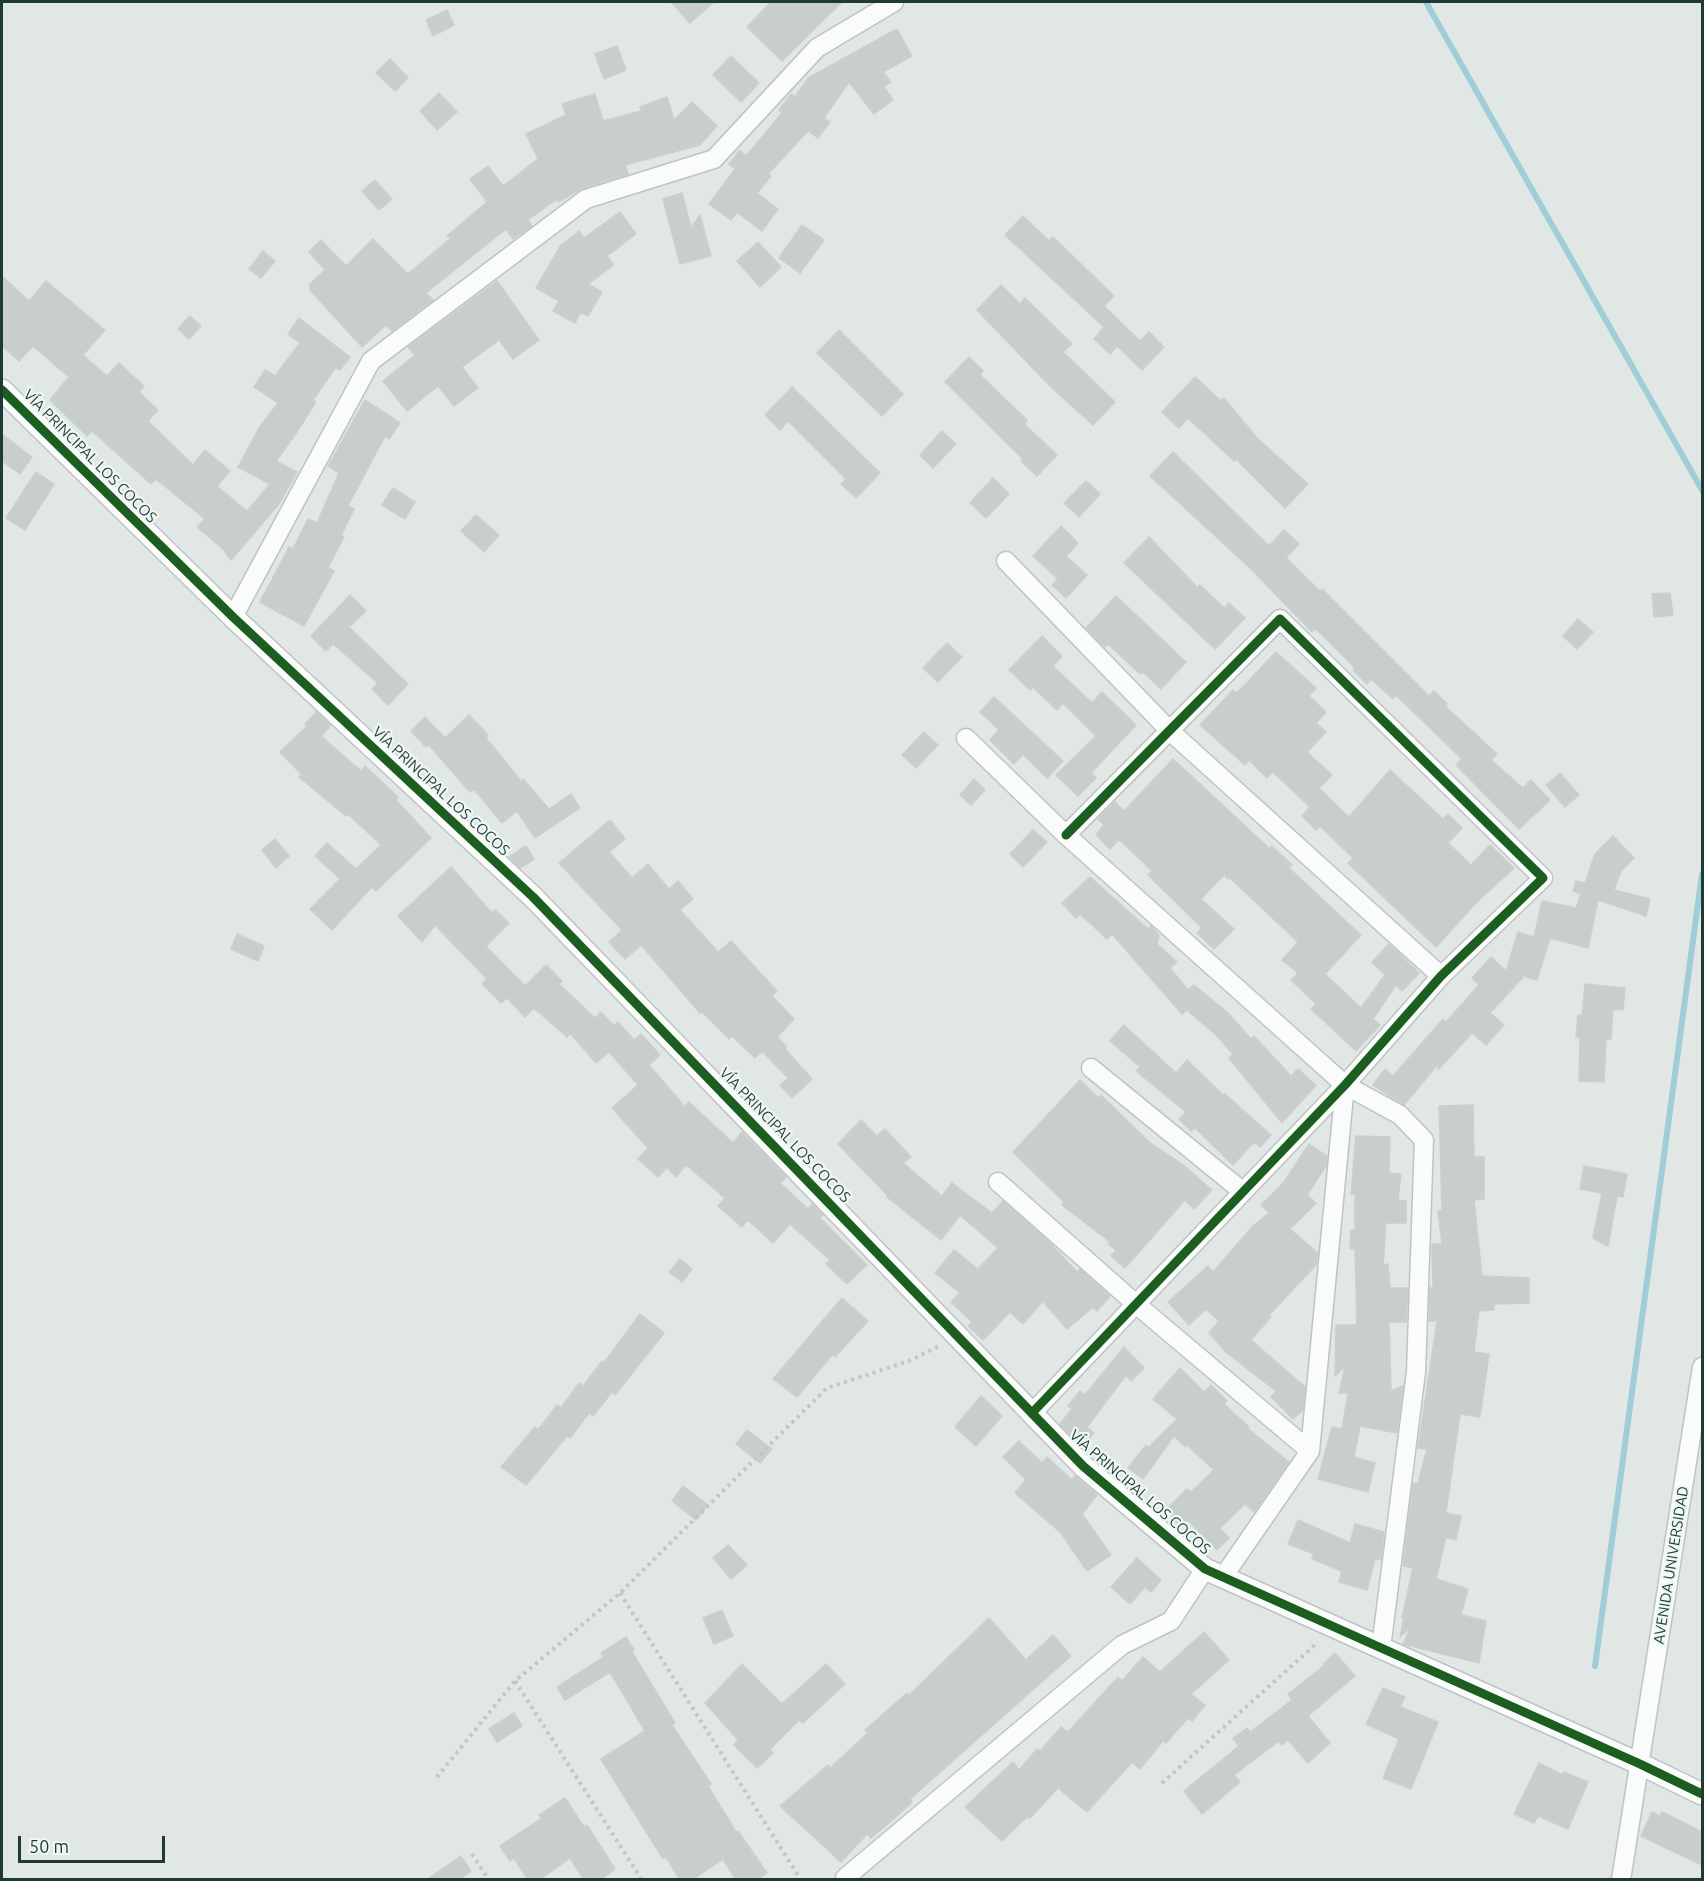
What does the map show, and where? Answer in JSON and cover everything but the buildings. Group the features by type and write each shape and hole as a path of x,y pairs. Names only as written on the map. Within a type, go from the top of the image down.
{"street":[{"path":"233,617 371,361 586,199 714,159 817,48 894,2"},
{"name":"VÍA PRINCIPAL LOS COCOS","path":"2,390 233,617 533,897 1083,1466 1214,1573 1702,1794"},
{"path":"1006,561 1171,732 1441,976"},
{"path":"1032,1413 1345,1085 1441,976 1543,878 1280,619 1171,732 1066,835"},
{"path":"966,738 1066,835 1345,1085 1400,1114 1424,1140 1416,1372 1381,1648"},
{"path":"1091,1068 1242,1191"},
{"path":"845,1878 1122,1645 1171,1621 1214,1573 1310,1451 1345,1085"},
{"path":"998,1182 1137,1305 1310,1451"},
{"name":"AVENIDA UNIVERSIDAD","path":"1621,1880 1702,1367"}],"path":[{"path":"437,1777 515,1681 620,1593 826,1388 909,1361 959,1337"},
{"path":"620,1593 801,1880"},
{"path":"1162,1783 1335,1627"},
{"path":"515,1681 642,1880"},
{"path":"472,1854 489,1880"}],"waterway":[{"path":"1426,2 1702,490"},
{"path":"1595,1666 1702,874"}],"cycle path":[{"path":"2,390 233,617 533,897 1083,1466 1205,1569 1702,1794"},
{"path":"1032,1413 1345,1085 1441,976 1543,878 1280,619 1066,835"}]}
